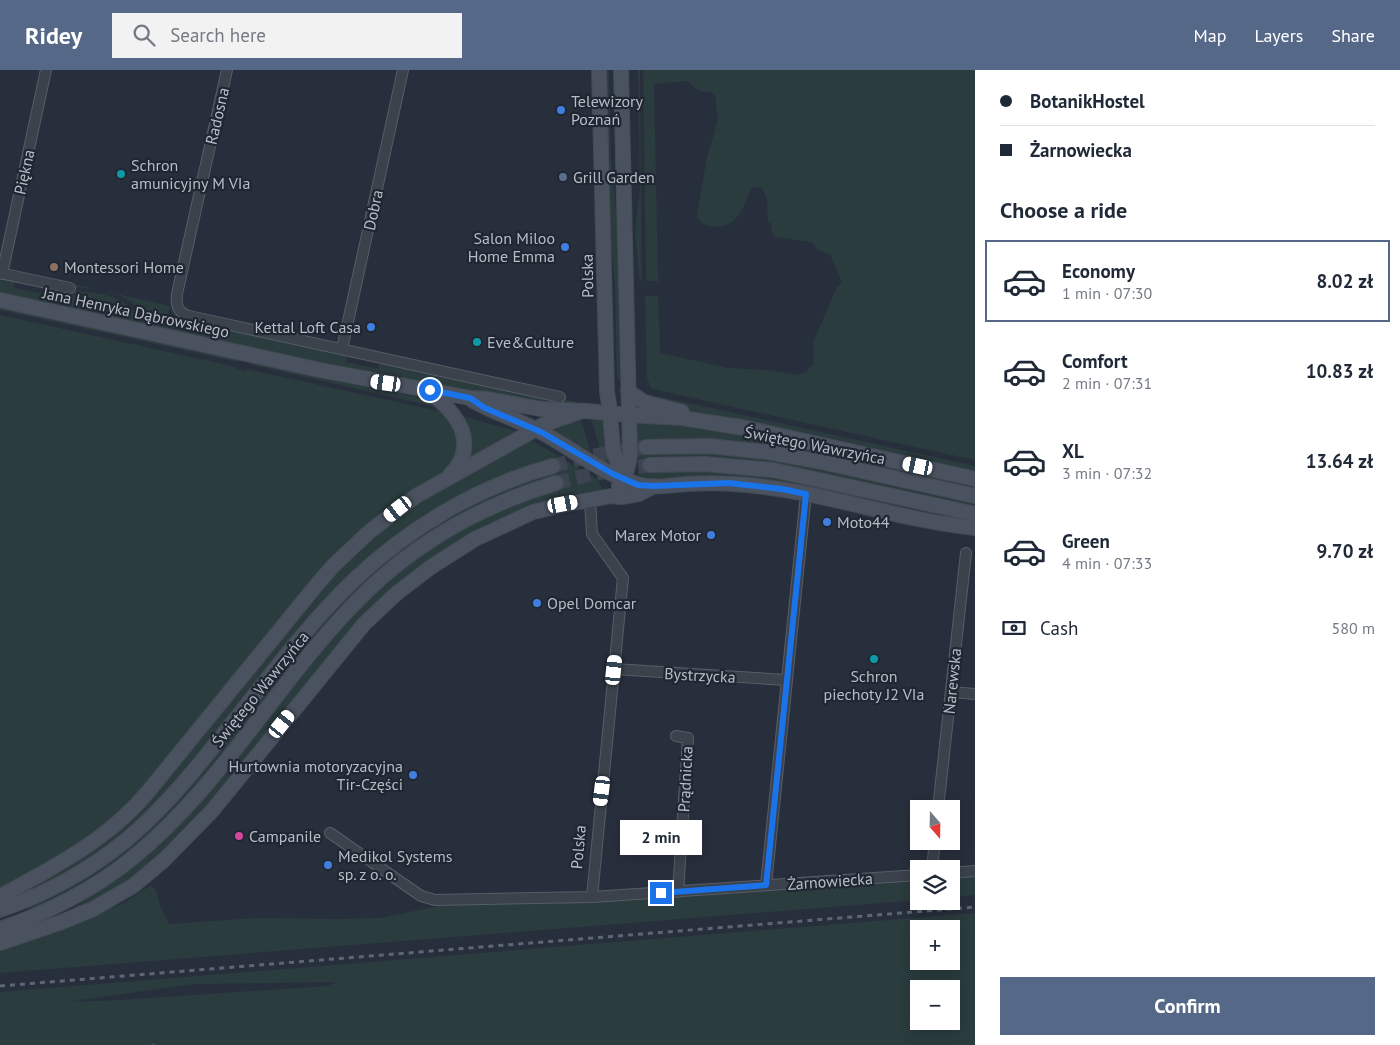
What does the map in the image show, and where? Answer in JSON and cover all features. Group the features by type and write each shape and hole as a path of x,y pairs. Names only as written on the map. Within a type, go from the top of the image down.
{"main road":[{"name":"Polska","path":"599,70 607,392 611,414 613,450 624,479"},
{"path":"610,496 624,479 630,454 620,70"},
{"name":"Jana Henryka Dąbrowskiego","path":"0,300 320,370 470,398 488,399 541,410 683,418 744,428"},
{"path":"421,388 445,405 459,425 464,438 464,449 461,458 448,478"},
{"path":"628,391 644,402 744,428 975,479"},
{"path":"0,896 78,852 108,832 122,819 147,793 334,565 369,532 398,509 448,478 536,429 559,418 585,411 607,392"},
{"name":"Jana Henryka Dąbrowskiego","path":"470,398 485,408 536,429 624,479 638,485 654,486"},
{"name":"Świętego Wawrzyńca","path":"646,447 709,446 767,452 822,462 975,496"},
{"name":"Świętego Wawrzyńca","path":"650,465 704,464 773,470 975,514"},
{"name":"Świętego Wawrzyńca","path":"0,910 40,894 81,872 112,852 143,825 181,786 325,610 378,558 428,522 470,498 513,479 553,466"},
{"name":"Świętego Wawrzyńca","path":"0,929 39,914 70,899 110,874 148,845 198,792 331,630 367,591 397,565 426,544 476,515 514,497 556,483"},
{"path":"0,943 93,909 133,886 164,860 212,811 354,635 376,612 411,581 466,544 518,518 547,508 610,496 621,497 640,494 654,486 729,483 782,489 927,521 975,529"}],"street":[{"name":"Piękna","path":"1,273 46,70"},
{"name":"Radosna","path":"178,309 177,294 227,70"},
{"name":"Dobra","path":"342,349 403,70"},
{"name":"Jana Henryka Dąbrowskiego","path":"1,273 70,288"},
{"name":"Jana Henryka Dąbrowskiego","path":"178,309 181,313 189,316 560,397"},
{"path":"766,885 806,494"},
{"name":"Polska","path":"590,500 592,534 623,578 592,897"},
{"name":"Narewska","path":"939,800 966,553"},
{"name":"Bystrzycka","path":"614,670 786,680"},
{"path":"951,692 975,694"},
{"name":"Prądnicka","path":"676,736 688,738 678,892"},
{"path":"330,833 421,896 435,900 592,897"},
{"path":"960,872 975,871"},
{"name":"Żarnowiecka","path":"592,897 910,876"}],"shaded area":[{"path":"606,70 609,70 611,162 617,218 620,379 617,379 615,286 609,228"},
{"path":"638,70 640,70 642,281 639,277 635,230 640,191"},
{"path":"643,70 975,70 975,460 651,388 647,378 645,296 658,296 660,353 728,368 765,370 798,375 805,373 814,364 813,343 837,287 842,283 830,254 818,250 812,242 775,237 771,224 768,222 767,200 762,188 752,187 739,215 728,224 711,226 701,222 697,215 707,158 718,120 715,94 698,90 688,81 654,84 658,283 656,281 646,281"},
{"path":"0,277 15,280 14,288 56,297 58,290 72,293 73,290 103,294 119,300 145,317 153,319 184,318 348,353 346,362 378,369 380,360 576,402 577,406 532,405 451,387 359,372 0,294"},
{"path":"77,285 101,290 74,287"},
{"path":"108,292 170,306 168,314 154,315 148,313 124,298"},
{"path":"0,306 238,358 238,362 0,310"},
{"path":"0,315 236,367 236,369 245,371 246,369 447,413 457,430 459,454 445,472 403,498 132,801 96,834 0,891"},
{"path":"251,361 425,399 436,403 437,407 249,364"},
{"path":"638,392 975,466 975,472 657,403"},
{"path":"461,416 509,429 516,432 467,459"},
{"path":"591,419 604,419 604,449 609,464 604,461"},
{"path":"581,420 591,453 551,430 570,422"},
{"path":"637,421 722,429 975,484 975,489 847,460 755,443 708,439 656,440 704,452 747,456 818,468 975,502 975,507 770,464 716,458 668,457 648,459 685,469 786,479 975,521 975,526 718,478 644,478 638,474"},
{"path":"529,439 594,477 599,481 602,490 561,498 555,472 555,476 525,486 412,545 313,641 191,791 154,830 99,875 65,895 29,912 27,907 68,889 108,863 183,795 326,619 390,554 440,507 394,538 352,573 150,810 109,846 69,873 25,894 25,892 84,857 120,829 329,578 364,544 411,506"},
{"path":"558,489 560,499 427,562 177,840 125,884 72,911 72,909 131,868 169,834 328,643 367,600 386,583 429,549 482,518 522,501"},
{"path":"975,874 975,895 960,896 960,875"},
{"path":"910,879 910,901 0,973 0,949 32,939 124,903 151,885 156,890 160,906 169,924 257,918 380,918 439,906 602,902"},
{"path":"975,913 975,1045 0,1045 0,992","holes":["337,982 327,986 67,1002 193,984"]}],"tunnel":[{"path":"553,466 590,456 646,447"},
{"path":"556,483 592,474 650,465"}],"railway":[{"path":"0,986 975,907"}],"place":[{"name":"Telewizory Poznań","path":"561,110"},
{"name":"Schron amunicyjny M VIa","path":"121,174"},
{"name":"Grill Garden","path":"563,177"},
{"name":"Salon Miloo Home Emma","path":"565,247"},
{"name":"Montessori Home","path":"54,267"},
{"name":"Kettal Loft Casa","path":"371,327"},
{"name":"Eve&Culture","path":"477,342"},
{"name":"Moto44","path":"827,522"},
{"name":"Marex Motor","path":"711,535"},
{"name":"Opel Domcar","path":"537,603"},
{"name":"Schron piechoty J2 VIa","path":"874,659"},
{"name":"Hurtownia motoryzacyjna Tir-Części","path":"413,775"},
{"name":"Campanile","path":"239,836"},
{"name":"Medikol Systems sp. z o. o.","path":"328,865"}],"route":[{"path":"430,390 470,398 485,408 541,432 613,474 638,485 729,483 782,489 806,494 766,885 661,893"}]}
